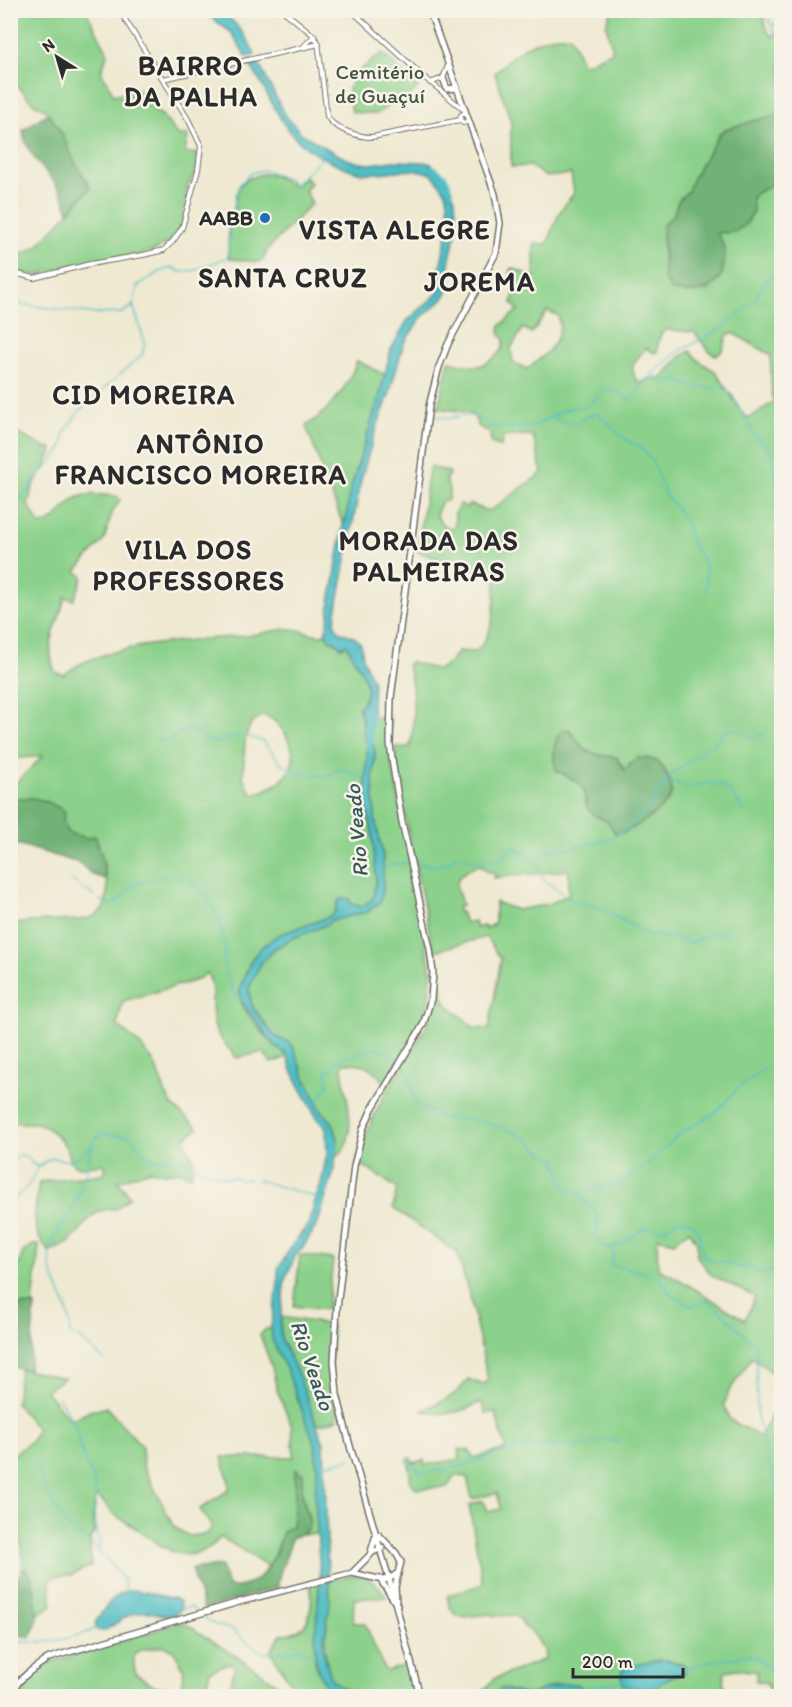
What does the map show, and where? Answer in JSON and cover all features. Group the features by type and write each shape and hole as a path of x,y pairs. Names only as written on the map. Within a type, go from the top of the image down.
{"main road":[{"path":"420,1696 390,1580 350,1446 337,1394 334,1361 337,1308 354,1166 363,1129 372,1109 423,1025 431,999 433,973 430,949 402,822 390,744 391,698 421,464 435,381 456,326 492,262 500,234 497,203 429,10"},
{"path":"443,78 448,90 456,88"},
{"path":"375,1531 395,1551 401,1562 395,1587 396,1604"},
{"path":"375,1531 368,1569 378,1578 396,1604"},
{"path":"352,1573 381,1548 395,1551"},
{"path":"10,1694 27,1672 50,1658 309,1583 352,1573 390,1580"},
{"path":"390,1580 398,1573"}],"street":[{"path":"10,268 28,278 47,276 90,264 164,250 173,241 186,218 201,152 193,128 119,10"},
{"path":"351,10 430,83 465,111 460,120"},
{"path":"287,12 314,36 319,44 327,116 335,126 362,136 372,137 460,120 463,123 469,121"},
{"path":"302,47 314,36"},
{"path":"163,79 319,44"},
{"path":"430,83 443,78 448,65"}],"green space":[{"path":"11,11 86,11 108,53 101,71 114,95 138,89 152,109 162,115 178,136 188,135 185,153 201,154 187,188 183,225 171,241 143,254 87,262 35,275 25,274 11,268 11,253 26,253 38,246 88,191 89,183 76,165 61,132 51,117 45,109 33,103 11,78"},
{"path":"611,11 762,11 768,32 773,37 779,29 774,25 781,17 781,113 720,133 693,178 688,191 678,201 674,214 662,232 664,279 672,291 709,290 721,274 725,250 717,233 719,231 726,233 743,227 753,211 751,199 755,194 771,185 773,175 781,166 782,1380 752,1357 728,1393 724,1405 730,1420 760,1437 781,1397 781,1696 772,1696 767,1683 756,1681 757,1672 737,1669 725,1671 723,1684 730,1694 574,1696 579,1694 577,1684 556,1685 528,1695 501,1688 495,1696 479,1696 494,1679 545,1659 544,1650 533,1633 513,1615 495,1616 491,1614 461,1617 453,1611 449,1603 447,1596 483,1584 469,1505 483,1501 487,1512 501,1509 497,1493 472,1499 467,1477 455,1476 447,1487 417,1489 411,1483 408,1459 411,1458 413,1463 424,1460 425,1465 460,1459 459,1449 469,1450 473,1458 506,1449 495,1412 486,1414 481,1402 453,1412 422,1411 453,1395 468,1379 483,1385 488,1380 470,1297 457,1253 393,1208 397,1188 357,1162 360,1149 376,1112 425,1027 431,1013 435,989 433,949 403,805 395,747 410,747 412,739 413,695 407,664 411,662 438,670 450,662 458,651 475,652 487,636 493,617 496,576 417,552 429,470 430,467 450,472 446,480 448,498 447,501 442,501 436,515 441,523 450,529 455,527 455,513 459,505 466,508 470,504 491,510 542,473 533,436 503,437 501,447 491,443 490,432 479,427 473,415 438,408 449,361 479,366 490,361 501,351 504,339 499,333 500,326 518,310 512,303 516,284 510,273 512,268 534,277 534,243 546,244 548,242 559,213 574,193 571,174 546,177 530,166 511,167 511,122 495,73 528,45 549,37 570,35 583,65 613,51 606,25","holes":["547,311 558,315 560,324 556,340 546,353 527,369 513,362 511,348 523,328 532,333","665,330 694,332 715,355 722,350 727,335 733,333 771,355 771,384 774,402 751,417 745,417 716,372 699,361 690,351 681,356 662,378 638,382 633,372 634,364 646,348 654,353 657,352 661,334","570,730 583,748 600,755 616,757 625,770 628,769 629,763 641,758 659,762 669,778 671,793 667,802 654,814 629,830 616,834 607,821 595,816 585,804 584,790 579,783 556,770","478,865 488,872 495,872 494,878 569,870 568,895 549,904 517,910 495,902 495,923 485,929 484,926 476,928 474,921 465,923 461,912 459,913 457,908 462,905 456,884 464,873","486,937 501,959 489,1029 474,1028 444,1001 435,951","689,1230 697,1242 697,1256 711,1275 755,1297 745,1320 677,1278 658,1269 657,1238 674,1242","666,1660 682,1663 685,1673 668,1678 650,1689 627,1684 623,1668"]},
{"name":"Cemitério de Guaçuí","path":"382,53 418,87 405,100 389,105 377,114 352,112 348,89 359,71"},
{"path":"48,113 61,132 76,165 90,188 69,212 57,186 28,148 23,130"},
{"path":"781,113 781,166 773,175 771,185 755,194 752,199 753,211 746,224 735,232 717,233 724,247 724,262 718,280 704,290 672,291 664,279 663,225 674,214 678,201 688,191 693,178 720,133"},
{"name":"AABB","path":"263,174 276,176 295,186 305,177 311,183 305,191 312,203 268,249 263,260 258,262 231,259 228,256 229,219 233,216 237,193 247,179"},
{"path":"357,361 385,375 352,484 347,514 342,522 306,426 337,398"},
{"path":"11,430 46,448 52,448 48,462 33,486 30,500 27,503 40,525 51,521 79,497 116,496 120,500 112,512 104,540 76,571 83,577 74,600 65,597 51,642 55,672 64,675 80,664 100,656 150,645 291,629 316,635 326,634 339,645 344,647 345,643 347,644 366,682 364,699 359,708 367,744 366,800 376,866 373,899 360,906 351,904 350,899 341,898 335,912 329,917 269,942 251,960 241,988 240,998 246,1011 276,1047 288,1057 271,1063 263,1052 237,1058 216,1031 212,987 207,973 197,980 123,1001 117,1025 141,1046 154,1062 172,1105 198,1128 184,1139 193,1159 192,1176 178,1171 165,1173 150,1170 118,1181 130,1197 116,1209 98,1212 92,1216 67,1244 49,1251 42,1243 36,1227 35,1210 39,1182 103,1174 106,1169 102,1164 80,1167 73,1164 63,1142 47,1128 38,1124 11,1120 11,925 90,918 101,911 107,898 106,876 98,842 69,833 63,822 64,811 46,801 11,798 10,789 43,756 11,759","holes":["262,715 275,721 284,732 293,754 292,763 284,778 276,785 252,794 243,777 245,740 250,725"]},
{"path":"390,718 391,759 431,971 429,1000 422,1021 385,1083 376,1073 363,1065 343,1063 350,1129 343,1150 336,1157 338,1141 335,1129 321,1110 294,1049 290,1043 274,1036 252,1006 249,988 261,963 274,949 291,939 328,924 331,920 366,913 380,902 383,889 383,855 375,819 374,746 368,730 371,719"},
{"path":"568,729 586,751 601,756 616,757 625,770 636,758 648,758 656,762 663,769 671,785 670,797 646,820 629,830 616,834 607,821 595,816 587,808 584,790 579,783 556,770 555,743 563,730"},
{"path":"10,798 32,798 46,801 65,811 63,822 69,833 87,838 95,836 102,856 105,879 93,875 79,863 21,845 11,845"},
{"path":"33,1245 39,1245 33,1306 20,1305 11,1332 11,1287 23,1252"},
{"path":"300,1255 333,1259 327,1310 294,1306"},
{"path":"20,1305 35,1306 29,1370 11,1367 11,1332"},
{"path":"281,1317 332,1325 331,1377 338,1419 317,1425 298,1374 281,1339"},
{"path":"271,1328 279,1356 286,1368 315,1444 318,1534 303,1534 307,1530 309,1517 301,1481 295,1470 292,1527 284,1530 269,1567 221,1537 200,1553 190,1555 170,1551 118,1517 96,1496 94,1531 90,1540 91,1566 71,1575 56,1576 50,1581 52,1605 37,1615 34,1587 26,1570 22,1570 23,1556 11,1482 10,1460 32,1440 37,1429 16,1404 20,1369 64,1378 46,1391 69,1419 106,1407 142,1446 143,1466 174,1527 189,1536 207,1534 212,1527 200,1509 229,1490 222,1457 294,1457 292,1427 277,1390 272,1367 260,1335 266,1329"},
{"path":"295,1469 303,1474 302,1495 309,1526 291,1538 279,1575 278,1587 204,1609 191,1569 221,1566 228,1586 233,1587 250,1583 261,1575 276,1553 284,1530 292,1527"},
{"path":"22,1570 26,1570 32,1577 38,1619 30,1638 11,1632 11,1580 18,1578"},
{"path":"356,1575 374,1582 386,1597 354,1599 353,1623 365,1623 384,1669 388,1671 407,1664 416,1696 356,1696 332,1680 325,1653 329,1580"},
{"path":"319,1583 315,1662 318,1671 344,1696 228,1696 235,1666 229,1663 210,1671 204,1696 12,1696 31,1674 49,1663 183,1622 262,1673 289,1694 294,1688 270,1651 281,1635 299,1630 307,1622 311,1603 310,1585","holes":["164,1646 173,1650 184,1669 180,1692 176,1689 155,1686 136,1674 134,1656 140,1650"]}],"water":[{"path":"202,11 222,11 241,31 255,55 246,57 232,33"},
{"path":"257,60 285,115 302,134 344,158 360,163 393,161 431,164 450,187 455,199 457,229 449,263 447,292 443,299 421,318 404,343 389,395 374,435 361,480 336,613 335,624 339,631 356,638 361,644 363,658 373,682 373,714 368,730 375,751 373,777 375,819 383,855 383,889 380,902 366,913 331,920 328,924 291,939 274,949 261,963 249,988 252,1006 268,1028 274,1036 290,1043 294,1049 321,1110 333,1123 338,1141 334,1171 318,1223 296,1255 285,1279 280,1327 281,1339 298,1374 324,1444 328,1575 320,1577 315,1497 317,1471 315,1444 286,1368 272,1339 271,1327 278,1269 308,1224 321,1183 327,1154 326,1127 318,1120 292,1071 287,1055 274,1045 241,1001 240,988 252,959 262,947 278,935 329,917 335,912 341,898 349,899 351,904 361,907 373,899 376,880 372,829 367,810 367,743 363,734 363,721 359,708 365,698 366,682 347,644 341,647 330,640 325,632 343,524 347,518 348,498 379,398 391,349 407,321 437,294 441,286 440,268 449,224 446,192 432,174 415,170 359,172 315,153 301,143 281,120 248,62"},
{"path":"329,1580 330,1603 323,1648 326,1661 332,1680 356,1696 337,1693 325,1684 318,1670 315,1635 319,1583"},
{"path":"134,1590 176,1599 180,1602 181,1609 167,1616 147,1612 137,1613 104,1631 97,1630 95,1623 108,1604 117,1596"},
{"path":"658,1660 685,1665 685,1673 668,1678 653,1689 623,1685 621,1674 623,1668"},
{"path":"562,1684 577,1684 583,1688 579,1694 574,1696 495,1696 500,1688 528,1695"}],"waterway":[{"path":"767,10 771,27 778,38"},
{"path":"10,506 26,494 54,459 63,446 64,433 80,410 142,355 145,343 133,305 138,285 172,267 180,272 196,270 228,257 230,224 240,184 251,173 263,170 289,179 294,186 321,158"},
{"name":"Rio Veado","path":"434,169 444,177 450,190"},
{"path":"435,416 451,418 463,415 475,416 489,426 532,427 566,409 587,406 603,392 611,389 631,400 647,379 678,352 720,329 748,307 755,300 764,283 782,268"},
{"path":"10,303 97,314 122,313 133,306"},
{"path":"654,375 665,383 675,379 698,387 722,387 732,394 754,434 772,453 779,493 776,507 782,517"},
{"path":"552,417 570,422 598,413 623,438 640,447 651,459 665,495 678,510 687,526 691,542 703,560 707,593"},
{"name":"Rio Veado","path":"369,715 370,746"},
{"path":"157,740 169,741 177,734 191,729 205,740 215,742 240,736"},
{"path":"535,857 546,851 607,840 621,833 652,804 664,782 673,773 714,743 726,730 740,730 754,739 765,734"},
{"path":"249,737 263,741 281,763 296,773 325,776 340,769 367,779"},
{"path":"664,785 672,782 687,788 705,783 722,785 733,795 745,812"},
{"path":"416,863 435,866 449,862 455,856 471,860 500,861 516,848 527,856 534,857 543,879 571,900 597,907 650,935 671,937 690,943 718,932 732,936 738,932"},
{"path":"382,867 408,862"},
{"path":"100,900 111,905 134,885 141,882 163,877 184,878"},
{"path":"70,879 94,896"},
{"path":"189,880 206,896 220,922 225,945 224,967 235,996 241,999"},
{"path":"317,1102 328,1084 326,1071 332,1069 341,1057 381,1049 397,1060"},
{"path":"579,1193 592,1188 620,1184 652,1160 681,1133 715,1113 739,1087 782,1056"},
{"path":"403,1065 408,1070 415,1101 420,1107 447,1119 470,1119 507,1129 526,1139 542,1152 554,1157 566,1188 581,1195 588,1206 595,1210 598,1219 597,1237 603,1247 621,1244 647,1227 663,1230 675,1222 685,1220 695,1225 701,1240 702,1252 706,1258 753,1268 759,1274 782,1270"},
{"path":"10,1203 28,1186 40,1165 53,1158 69,1161 78,1157 103,1134 130,1136 145,1154 155,1159 182,1160 225,1178 249,1179"},
{"path":"51,1248 57,1232 77,1201 92,1146"},
{"path":"10,1160 22,1155 35,1166 39,1166"},
{"path":"258,1180 318,1198"},
{"path":"612,1249 611,1265 659,1276 670,1294 691,1306 709,1301 756,1347 757,1417 769,1465 782,1500"},
{"path":"50,1252 52,1273 68,1312 70,1335 80,1338 104,1360"},
{"path":"59,1398 75,1425 82,1452 95,1484 94,1515 96,1533 100,1542 99,1551"},
{"path":"407,1460 421,1473 446,1470 494,1454 533,1447 551,1445 576,1447 608,1440 621,1442"},
{"path":"326,1464 351,1459"},
{"path":"38,1464 44,1487 62,1520 75,1534 88,1539 116,1570 124,1580 126,1592"},
{"path":"182,1608 191,1607 196,1612"},
{"path":"203,1617 214,1624 233,1630 263,1653 301,1650 315,1655"},
{"path":"10,1641 55,1640 76,1636 97,1628"},
{"path":"684,1669 702,1663 749,1655 757,1658 782,1679"},
{"path":"581,1688 623,1681"}],"place":[{"name":"AABB","path":"265,218"}],"district":[{"name":"BAIRRO DA PALHA","path":"191,82"},
{"name":"VISTA ALEGRE","path":"395,230"},
{"name":"SANTA CRUZ","path":"283,278"},
{"name":"JOREMA","path":"480,282"},
{"name":"CID MOREIRA","path":"144,395"},
{"name":"ANTÔNIO FRANCISCO MOREIRA","path":"201,460"},
{"name":"MORADA DAS PALMEIRAS","path":"429,556"},
{"name":"VILA DOS PROFESSORES","path":"189,566"}]}
